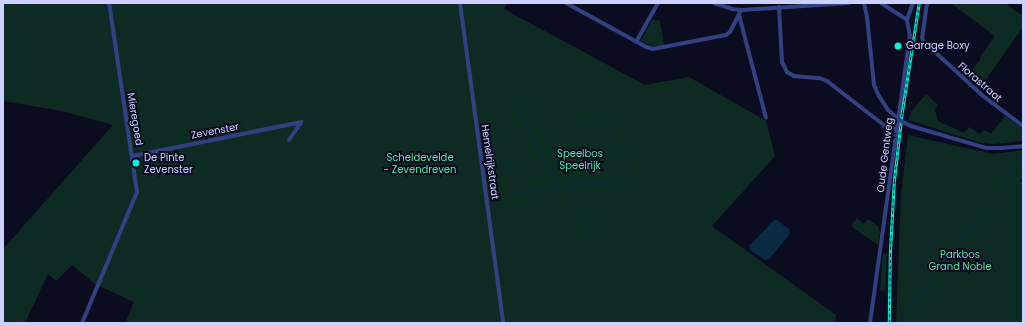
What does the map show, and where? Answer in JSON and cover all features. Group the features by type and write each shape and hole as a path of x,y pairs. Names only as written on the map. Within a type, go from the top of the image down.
{"street":[{"name":"Mieregoed","path":"82,323 136,199 137,186 133,156 109,3"},
{"name":"Hemelrijkstraat","path":"460,3 503,323"},
{"path":"566,3 646,47 661,48 726,35 730,32 740,12"},
{"path":"636,42 658,3"},
{"path":"714,3 740,12 849,3"},
{"path":"864,3 867,17 874,85 878,96 888,110 897,119 911,126 986,148 1023,146"},
{"path":"881,3 907,20 913,3"},
{"name":"Florastraat","path":"927,3 922,35 923,41 983,96 1023,126"},
{"path":"779,8 782,62 787,72 794,76 819,78 827,81 885,126 896,129"},
{"path":"740,12 766,118"},
{"name":"Oude Gentweg","path":"870,323 884,232 896,129 910,36 907,20"},
{"name":"Zevenster","path":"133,156 301,122 289,140"}],"green space":[{"name":"Scheldevelde - Zevendreven","path":"3,3 507,3 504,9 645,85 689,77 766,121 775,156 712,226 836,315 835,323 125,323 134,302 95,284 72,265 56,281 48,274 26,323 3,323 3,249 113,125 62,111 3,101"},
{"path":"952,3 1005,3 1023,16 1023,27 980,88 967,76 980,60 981,56 995,36"},
{"path":"652,19 660,21 664,45 653,47 641,41"},
{"path":"926,94 938,105 935,110 938,121 964,133 969,127 980,134 984,130 991,134 1005,116 1023,129 1023,141 994,144 981,143 909,120 911,112"},
{"name":"Parkbos Grand Noble","path":"908,135 993,154 1023,150 1023,177 1020,181 1023,183 1023,323 896,323 901,194"},
{"path":"857,218 864,224 868,219 878,226 880,232 878,245 851,226"},
{"path":"883,253 887,254 885,291 880,290"}],"water":[{"path":"774,220 777,220 789,229 790,234 769,259 765,260 750,250 749,246"}],"waterway":[{"path":"105,3 123,119"},
{"path":"513,100 557,187"},
{"path":"569,128 593,119 598,113 629,175"},
{"path":"95,284 134,192 125,128"},
{"path":"1019,162 1023,157"},
{"path":"991,199 1017,165"},
{"path":"503,194 620,180"},
{"path":"569,187 591,238"},
{"path":"898,323 989,203"},
{"path":"949,257 979,279"}],"railway":[{"path":"889,323 890,256 894,182 902,113 919,3"}],"place":[{"name":"Garage Boxy","path":"898,46"},
{"name":"De Pinte Zevenster","path":"136,163"}],"park label":[{"name":"Speelbos Speelrijk","path":"580,158"}]}
